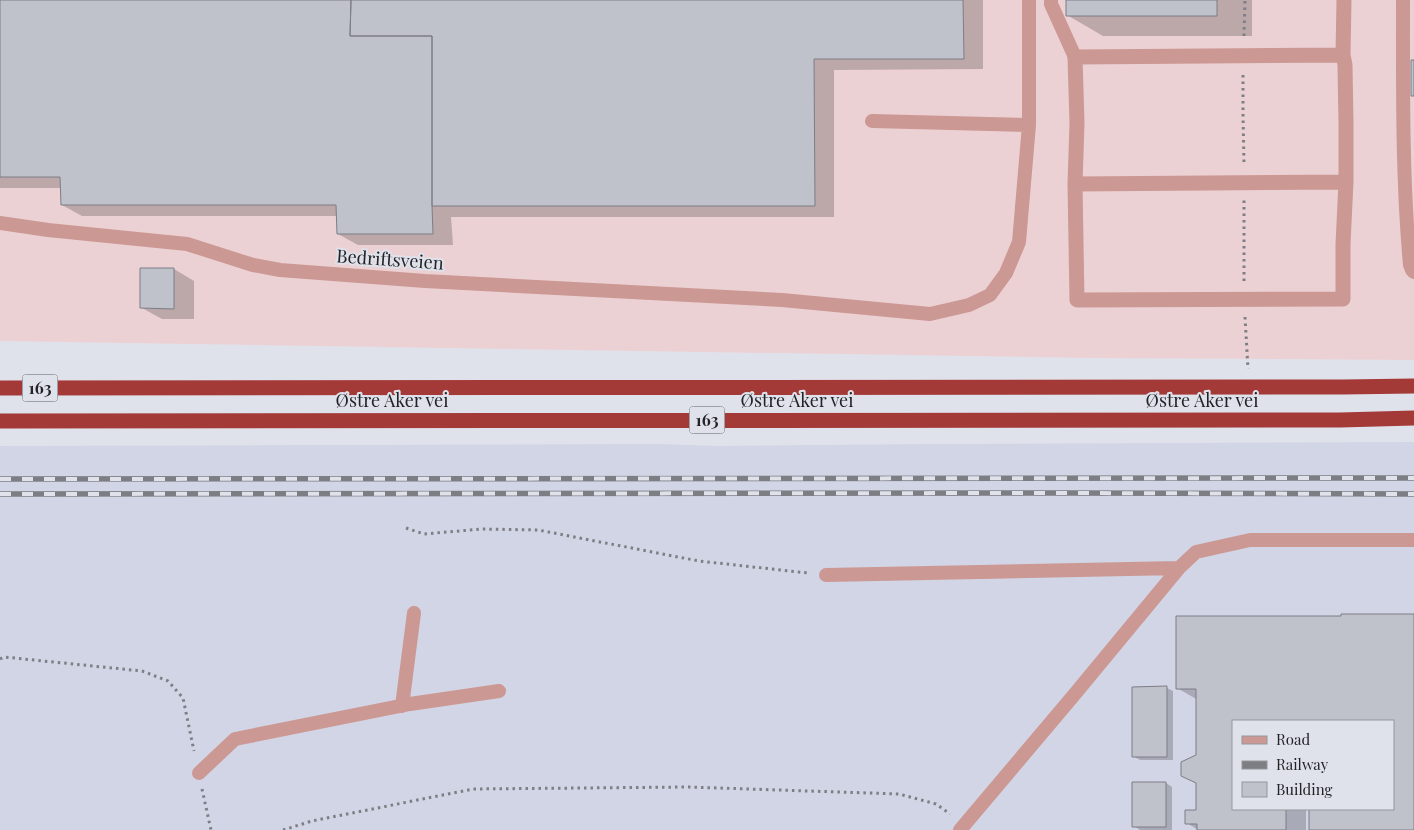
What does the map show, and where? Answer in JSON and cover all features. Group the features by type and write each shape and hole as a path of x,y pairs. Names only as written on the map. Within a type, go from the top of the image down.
{"highway":[{"name":"Østre Aker vei","path":"0,388 1414,386"},
{"name":"Østre Aker vei","path":"0,421 1340,420 1414,418"}],"street":[{"path":"1343,54 1074,57 1077,123 1075,184 1077,300 1343,299 1346,182 1343,54 1344,0"},
{"path":"1075,184 1346,182"}],"lane":[{"name":"Bedriftsveien","path":"0,223 48,230 186,244 253,265 280,270 425,281 782,300 930,314 969,305 990,295 1006,273 1019,242 1029,125 1028,0"},
{"path":"1051,0 1074,57"},
{"path":"1402,0 1406,218 1410,265 1414,272"},
{"path":"872,121 1029,125"},
{"path":"962,827 1179,568 1196,552 1250,540 1414,540"},
{"path":"826,575 1179,568"},
{"path":"402,706 414,612"},
{"path":"199,773 235,739 402,706 499,691"}],"path":[{"path":"406,528 424,534 482,530 538,530 700,561 826,575"},
{"path":"0,659 4,657 142,671 168,681 183,698 211,830"},
{"path":"283,830 312,821 474,789 688,787 899,794 936,804 962,827"}],"shaded area":[{"path":"0,0 1414,0 1414,360 1091,358 0,341"},
{"path":"1414,442 1414,830 0,830 0,446 657,444 718,446"}],"building":[{"path":"0,0 351,0 350,36 432,36 433,234 337,234 336,205 61,205 60,177 0,177"},
{"path":"351,0 963,0 964,59 814,59 815,206 432,206 432,36 350,36"},
{"path":"1066,0 1217,0 1217,16 1066,16"},
{"path":"1411,60 1414,60 1414,96 1411,96"},
{"path":"140,268 174,268 174,309 140,308"},
{"path":"1341,614 1414,614 1414,830 1309,830 1309,810 1394,810 1394,720 1232,720 1232,810 1286,810 1286,830 1197,830 1197,824 1185,824 1185,810 1196,810 1196,783 1181,776 1181,762 1196,755 1196,689 1176,689 1176,616 1341,616"},
{"path":"1167,686 1167,757 1132,757 1132,687"},
{"path":"1132,782 1166,782 1166,827 1132,827"}],"railway":[{"path":"0,479 1414,478"},
{"path":"0,494 1414,494"}]}
